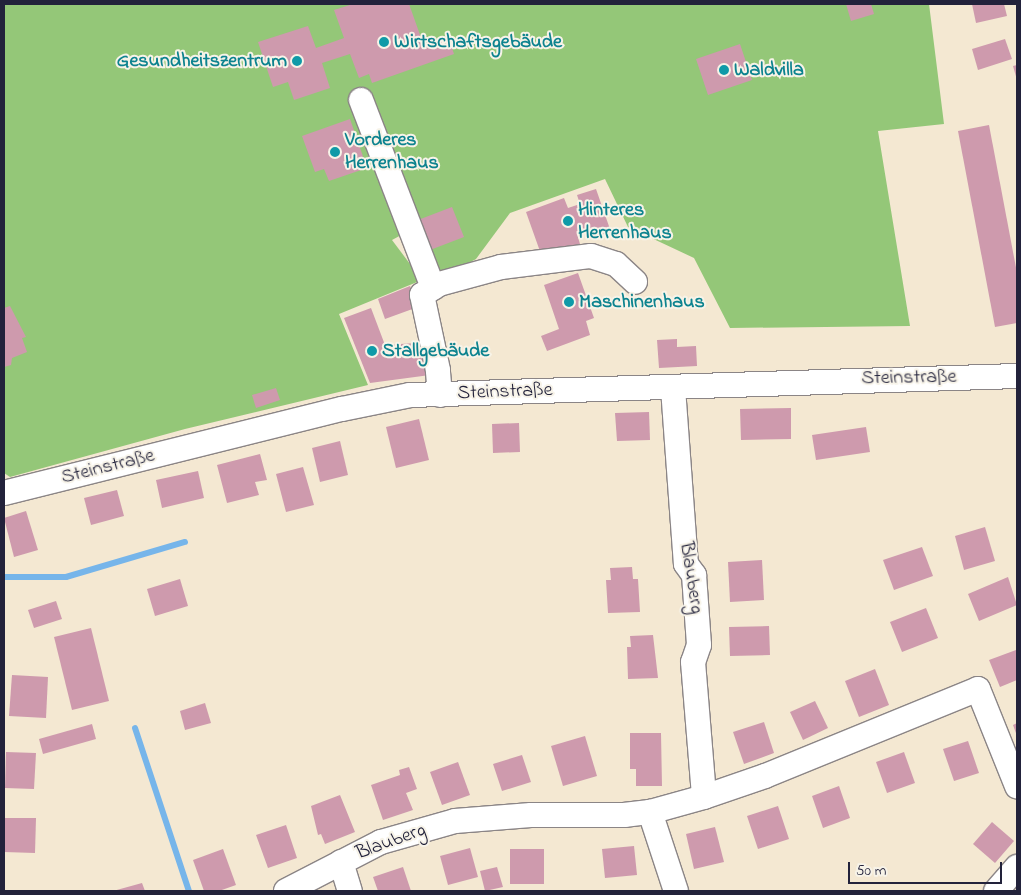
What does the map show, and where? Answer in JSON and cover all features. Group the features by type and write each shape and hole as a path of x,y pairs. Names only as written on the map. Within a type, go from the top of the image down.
{"street":[{"path":"361,100 434,288"},
{"path":"440,395 438,370 422,295 434,288 501,267 592,256 616,264 635,282"},
{"name":"Steinstraße","path":"4,493 390,398 1017,376"},
{"name":"Blauberg","path":"673,388 686,564 694,575 699,645 693,662 704,798"},
{"name":"Blauberg","path":"286,891 341,862 409,832 456,821 531,815 583,817 650,812 704,798 765,776 978,689 1017,786"},
{"path":"650,812 676,891"},
{"name":"Blauberg","path":"341,862 350,891"},
{"path":"996,891 1017,868"}],"green space":[{"path":"4,4 929,4 944,124 878,131 910,326 730,328 694,258 628,227 605,179 510,213 476,259 443,277 416,227 392,240 422,280 339,314 368,385 185,429 10,477 4,473"}],"building":[{"name":"Wirtschaftsgebäude","path":"353,4 409,4 424,46 448,37 454,54 372,83 369,74 359,78 350,54 322,63 330,88 294,100 288,82 273,87 258,42 308,26 316,48 344,38 334,10"},
{"path":"846,4 871,4 874,14 851,21"},
{"path":"972,4 1004,4 1007,16 976,23"},
{"path":"1005,39 1012,59 978,70 972,49"},
{"name":"Waldvilla","path":"740,44 752,80 708,95 696,59"},
{"path":"1017,65 1017,80 1013,66"},
{"name":"Vorderes Herrenhaus","path":"350,119 367,168 329,181 324,169 315,172 302,136"},
{"path":"989,125 1017,273 1017,323 995,327 958,131"},
{"name":"Hinteres Herrenhaus","path":"596,189 611,232 592,238 589,230 577,234 580,244 542,257 526,212 564,198 568,208 580,204 577,195"},
{"path":"452,207 464,237 430,250 418,220"},
{"name":"Maschinenhaus","path":"578,273 594,318 586,321 590,335 547,351 541,336 559,329 544,285"},
{"path":"410,286 418,307 385,319 378,299"},
{"path":"10,306 26,337 22,338 27,352 12,358 11,365 4,367 4,308"},
{"name":"Stallgebäude","path":"371,308 385,345 416,343 417,354 427,354 430,375 370,383 344,318"},
{"path":"677,339 677,347 696,346 697,366 659,368 657,340"},
{"path":"276,388 280,400 256,408 252,395"},
{"path":"791,408 791,439 741,440 740,409"},
{"path":"649,412 650,440 617,441 615,413"},
{"path":"419,419 429,460 396,468 386,427"},
{"path":"519,423 520,452 493,453 492,424"},
{"path":"866,427 870,452 816,460 812,435"},
{"path":"340,441 348,475 320,482 312,448"},
{"path":"260,454 267,480 255,482 259,495 227,503 217,465"},
{"path":"303,467 314,505 286,512 276,474"},
{"path":"198,471 204,498 162,508 156,480"},
{"path":"117,490 124,516 91,525 84,498"},
{"path":"26,511 38,550 14,557 4,518"},
{"path":"985,527 995,561 964,570 955,536"},
{"path":"922,547 933,576 894,590 883,560"},
{"path":"762,560 764,600 730,602 728,562"},
{"path":"632,567 633,579 638,579 640,612 608,613 606,580 611,580 610,568"},
{"path":"1008,577 1017,605 979,621 968,594"},
{"path":"180,579 188,606 155,616 147,589"},
{"path":"56,601 62,619 34,628 28,610"},
{"path":"926,608 938,638 902,652 890,622"},
{"path":"769,626 770,655 730,656 729,627"},
{"path":"91,628 109,701 72,710 54,637"},
{"path":"653,635 658,678 628,679 627,647 631,647 630,636"},
{"path":"1016,650 1017,680 1000,687 989,660"},
{"path":"875,669 889,705 859,717 845,681"},
{"path":"12,675 48,677 46,718 9,716"},
{"path":"815,701 828,728 803,740 790,712"},
{"path":"205,703 211,723 185,730 180,711"},
{"path":"764,722 774,753 744,764 733,732"},
{"path":"1017,723 1017,736 1013,725"},
{"path":"92,724 96,739 43,754 39,739"},
{"path":"630,733 661,733 662,786 636,786 636,769 630,769"},
{"path":"585,736 597,776 563,786 551,746"},
{"path":"968,741 979,773 954,781 943,749"},
{"path":"6,752 36,753 34,789 5,788"},
{"path":"904,752 915,783 887,793 876,762"},
{"path":"522,755 531,782 502,791 493,764"},
{"path":"458,762 470,795 442,805 430,772"},
{"path":"409,767 417,789 406,793 413,810 383,820 371,785 400,775 399,770"},
{"path":"839,786 850,818 823,828 812,796"},
{"path":"340,795 355,832 325,844 321,834 318,835 311,806"},
{"path":"778,806 789,839 758,849 747,816"},
{"path":"5,818 36,818 35,853 4,852"},
{"path":"992,822 1014,841 995,863 973,844"},
{"path":"286,825 297,858 268,868 256,835"},
{"path":"715,827 724,862 694,869 686,834"},
{"path":"634,846 637,875 605,878 602,849"},
{"path":"470,848 478,877 448,885 440,856"},
{"path":"223,849 236,885 219,891 204,891 193,860"},
{"path":"510,849 544,849 544,884 510,884"},
{"path":"403,867 411,891 378,891 373,877"},
{"path":"497,867 503,887 485,891 480,871"},
{"path":"142,883 145,891 113,891"}],"waterway":[{"path":"4,577 66,577 185,542"},
{"path":"135,728 189,891"}],"place":[{"name":"Wirtschaftsgebäude","path":"384,42"},
{"name":"Gesundheitszentrum","path":"297,61"},
{"name":"Waldvilla","path":"724,70"},
{"name":"Vorderes Herrenhaus","path":"335,152"},
{"name":"Hinteres Herrenhaus","path":"568,221"},
{"name":"Maschinenhaus","path":"569,302"},
{"name":"Stallgebäude","path":"372,351"}]}
